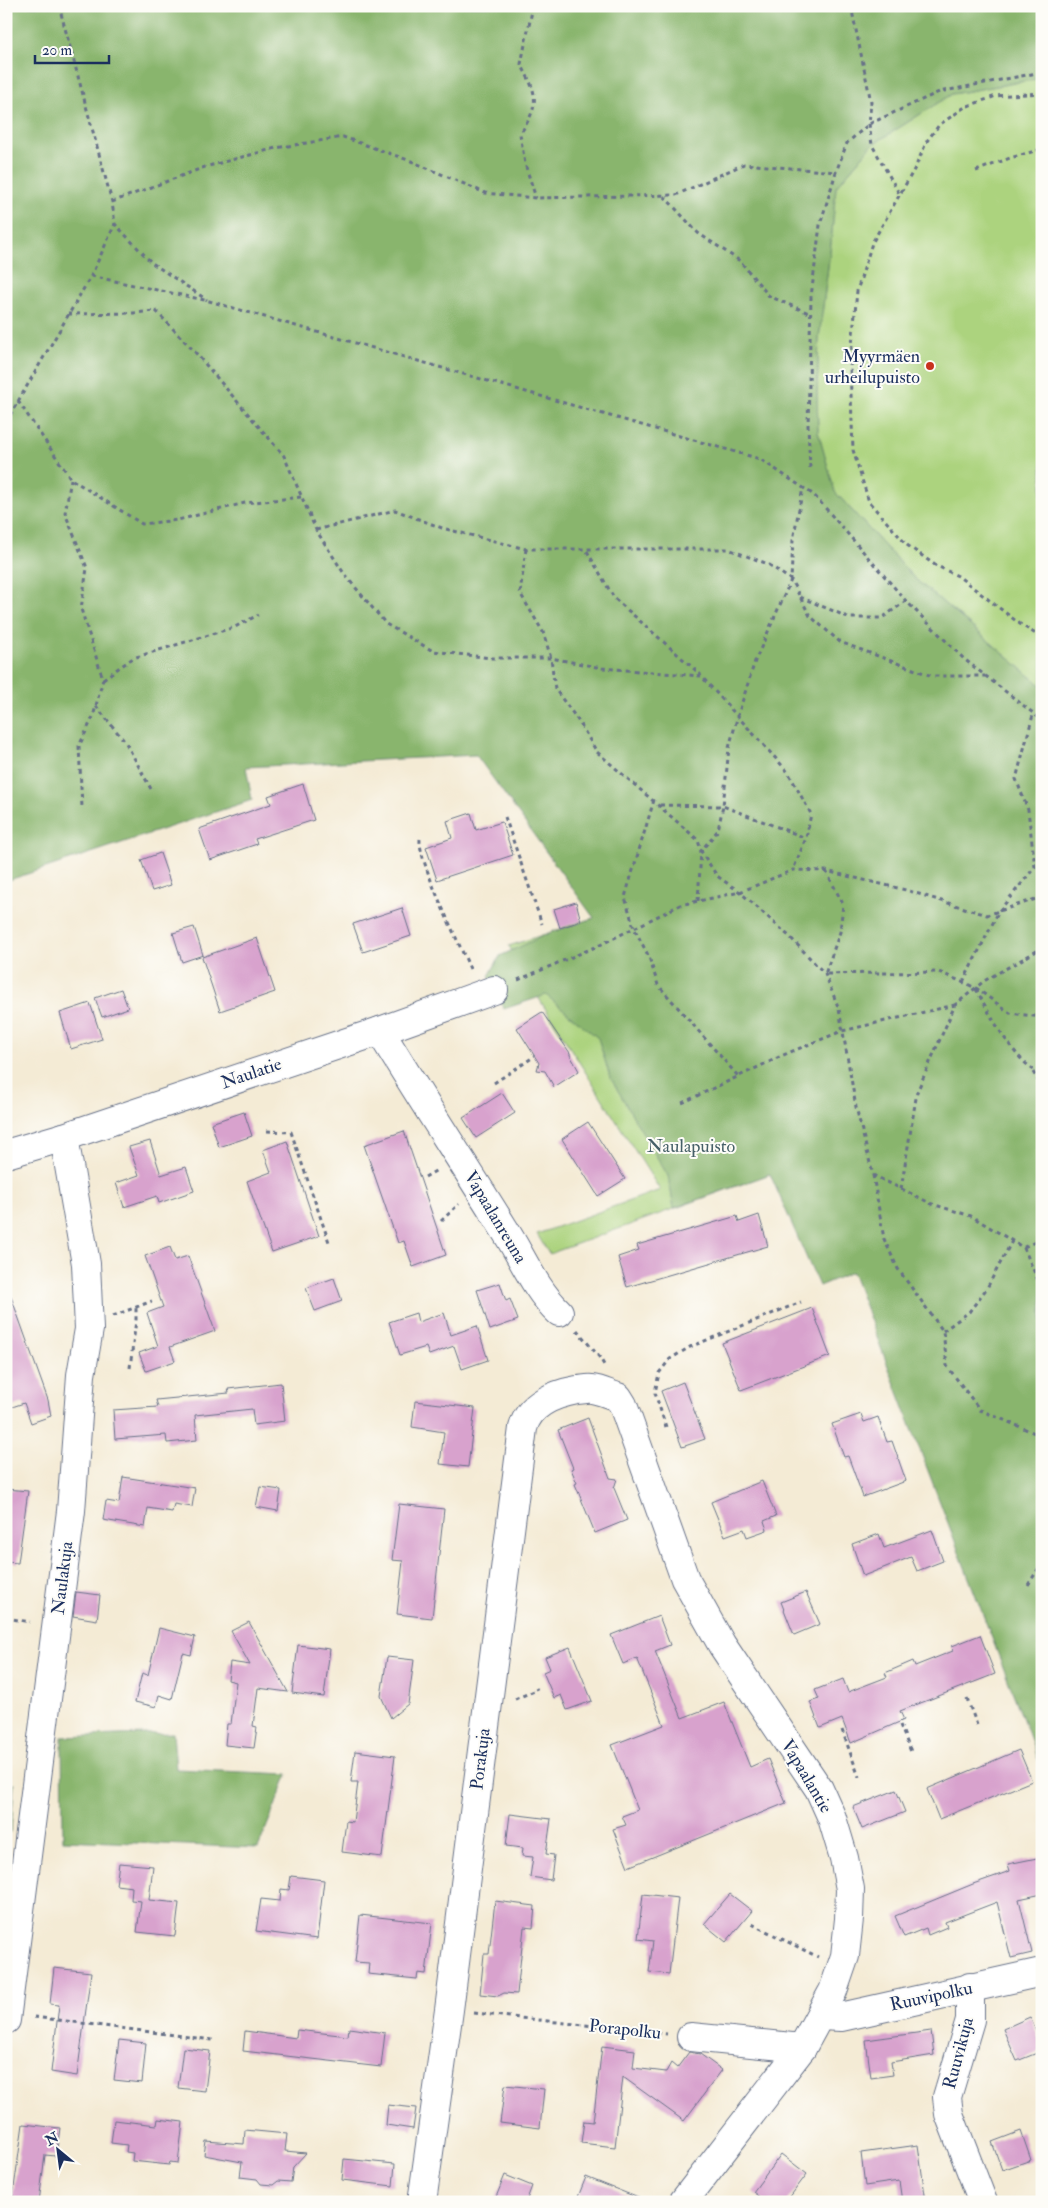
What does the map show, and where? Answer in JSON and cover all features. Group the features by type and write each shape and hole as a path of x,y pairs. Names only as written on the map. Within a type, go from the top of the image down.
{"street":[{"name":"Naulatie","path":"6,1154 64,1137 380,1031 494,990"},
{"name":"Vapaalanreuna","path":"380,1031 505,1230 533,1279 547,1300 559,1312"},
{"name":"Naulakuja","path":"6,2020 71,1510 81,1375 89,1329 86,1264 64,1137"},
{"name":"Porakuja","path":"422,2202 449,2010 525,1420 532,1410 564,1392 591,1388 618,1397"},
{"name":"Vapaalantie","path":"618,1397 685,1579 722,1645 819,1789 832,1818 844,1858 850,1889 845,1956 833,1991 820,2016 802,2048 683,2202"},
{"name":"Ruuvipolku","path":"820,2016 841,2017 1042,1972"},
{"name":"Ruuvikuja","path":"970,1987 970,2020 947,2097 949,2114 983,2202"},
{"path":"691,2037 802,2048"}],"path":[{"path":"6,422 91,276 115,224 112,202 59,6"},
{"path":"533,6 521,64 530,81 536,102 530,119 520,134 525,164 536,198"},
{"path":"851,6 870,102 869,124 872,145 900,196"},
{"path":"810,468 808,426 811,314 820,226 847,143 869,124 939,92 1041,72 1042,36"},
{"path":"1042,93 996,96 965,108 939,125 927,141 900,196 872,243 857,290 850,366 854,450 869,502 907,546 935,565 958,576 1020,624 1042,638"},
{"path":"112,202 205,167 276,148 343,137 411,161 485,193 536,198 676,195 744,164 836,172"},
{"path":"976,170 1042,149"},
{"path":"664,195 698,233 740,261 769,296 811,314"},
{"path":"115,224 152,263 209,302"},
{"path":"91,276 209,302 760,459 814,495 906,601 964,659 1041,720"},
{"path":"68,314 134,313 156,310 194,351 284,456 316,530 345,574 386,624 433,651 491,658 551,658 602,668 701,676"},
{"path":"18,401 71,479 142,524 178,520 245,503 302,497"},
{"path":"71,479 65,513 87,568 82,609 103,679 93,717 79,746 82,807"},
{"path":"698,901 701,851 718,830 723,806 729,748 738,714 755,661 791,580 793,540 803,488"},
{"path":"316,530 395,510 442,528 526,549 728,549 768,564 791,580 810,616 840,642 932,676 986,676"},
{"path":"526,549 520,593 543,632 551,658 555,690 577,719 597,752 698,840 701,851 717,876 740,892 790,937 825,974 839,1010 856,1107 873,1175 884,1238 898,1270 943,1332 947,1366 980,1410 1042,1436"},
{"path":"586,550 614,598 701,676 738,714 788,772 811,814 806,838 793,870"},
{"path":"800,597 850,618 882,618 906,601"},
{"path":"103,679 133,658 235,627 258,615"},
{"path":"96,706 126,743 151,789"},
{"path":"963,982 999,911 1035,867 1028,810 1016,779 1033,714"},
{"path":"654,800 625,897 634,928 650,957 658,985 738,1076"},
{"path":"660,805 723,806 806,838"},
{"path":"505,817 542,924"},
{"path":"420,839 419,847 435,889 470,969"},
{"path":"494,990 600,945 680,905 740,892 793,870 826,871 906,890 987,915 1042,897"},
{"path":"825,974 840,932 843,904 826,871"},
{"path":"682,1102 842,1031 955,1005 984,980 1042,948"},
{"path":"825,974 939,972 976,988 1010,1013 1042,1017"},
{"path":"976,988 1000,1032 1033,1071 1042,1087"},
{"path":"901,1189 917,1092 955,1005"},
{"path":"494,1083 532,1058"},
{"path":"1033,1071 1042,1074"},
{"path":"267,1131 291,1132 330,1245"},
{"path":"873,1175 932,1204 971,1216 1024,1248 1042,1290"},
{"path":"1024,1248 1042,1239"},
{"path":"943,1332 969,1312 987,1288 1012,1240"},
{"path":"88,1318 106,1318 152,1301"},
{"path":"666,1427 654,1393 659,1373 670,1359 690,1348 801,1302"},
{"path":"130,1368 136,1307"},
{"path":"559,1312 575,1326 600,1358 618,1397"},
{"path":"1028,1585 1042,1563"},
{"path":"967,1698 977,1725"},
{"path":"900,1724 912,1754"},
{"path":"842,1730 859,1777"},
{"path":"752,1924 797,1948 841,1968"},
{"name":"Porapolku","path":"449,2010 691,2037"},
{"path":"34,2017 213,2040"}],"green space":[{"path":"6,6 1042,6 1042,78 952,94 872,145 836,187 819,338 817,393 818,432 835,492 914,578 1042,686 1042,1769 852,1272 819,1286 770,1174 674,1208 668,1176 610,1077 598,1038 546,995 504,1009 489,976 500,956 549,933 594,918 476,755 246,767 252,800 6,881"},
{"name":"Myyrmäen urheilupuisto","path":"1042,78 1042,686 914,578 835,492 818,432 817,393 819,338 836,187 872,145 952,94"},
{"name":"Naulapuisto","path":"594,918 770,1174 549,1254 537,1234 660,1190 538,997 509,946"},
{"path":"173,1733 176,1769 288,1774 258,1848 63,1840 62,1737"},
{"path":"14,1783 11,1832 6,1832 6,1784"}],"building":[{"path":"303,784 314,820 255,839 257,844 210,860 199,829 271,804 268,796"},
{"path":"471,813 476,830 502,822 513,855 437,880 426,847 452,838 447,821"},
{"path":"160,853 171,885 152,891 141,860"},
{"path":"576,902 581,921 560,928 554,909"},
{"path":"402,908 411,936 363,952 353,924"},
{"path":"194,927 203,955 182,962 173,933"},
{"path":"257,938 275,992 220,1011 202,957"},
{"path":"121,989 128,1008 102,1017 95,998"},
{"path":"90,1003 102,1039 71,1049 60,1013"},
{"path":"542,1012 570,1053 579,1071 554,1087 545,1071 537,1070 539,1063 517,1028"},
{"path":"502,1093 515,1113 476,1138 463,1118"},
{"path":"244,1112 252,1136 219,1147 211,1123"},
{"path":"588,1122 625,1179 598,1196 562,1139"},
{"path":"404,1131 446,1255 413,1267 404,1241 398,1243 364,1145"},
{"path":"150,1141 161,1175 186,1167 194,1191 159,1203 157,1196 124,1207 116,1183 139,1175 129,1147"},
{"path":"287,1141 319,1236 272,1252 247,1181 271,1172 263,1150"},
{"path":"759,1215 768,1246 627,1287 618,1257 639,1250 637,1245 737,1216 739,1222"},
{"path":"170,1247 175,1260 188,1256 215,1331 170,1347 175,1361 146,1371 139,1353 158,1346 147,1313 163,1307 145,1256"},
{"path":"334,1278 342,1301 315,1311 306,1288"},
{"path":"500,1283 506,1301 510,1299 518,1320 490,1330 477,1290"},
{"path":"9,1291 48,1400 51,1416 31,1423 24,1403 6,1409 6,1292"},
{"path":"812,1308 830,1356 741,1390 722,1343"},
{"path":"416,1313 418,1322 444,1313 451,1335 477,1326 488,1360 462,1369 454,1346 429,1355 426,1347 400,1355 389,1322"},
{"path":"683,1382 705,1439 682,1447 661,1391"},
{"path":"281,1383 285,1421 254,1425 252,1409 195,1415 197,1440 167,1443 166,1435 115,1439 113,1410 158,1407 156,1400 229,1393 228,1389"},
{"path":"415,1401 475,1408 468,1467 440,1464 444,1432 412,1427"},
{"path":"861,1414 864,1422 878,1417 887,1442 892,1441 906,1481 863,1497 848,1456 844,1457 832,1424"},
{"path":"588,1418 610,1478 617,1479 614,1488 627,1520 595,1533 575,1484 577,1483 571,1469 573,1468 558,1430"},
{"path":"123,1477 195,1488 192,1507 174,1504 172,1512 148,1508 145,1527 103,1520 106,1501 119,1503"},
{"path":"762,1481 776,1516 764,1521 767,1530 747,1537 744,1529 725,1536 711,1502"},
{"path":"260,1487 281,1490 278,1511 256,1507"},
{"path":"6,1489 28,1491 18,1563 6,1562"},
{"path":"399,1504 444,1509 432,1618 397,1614 403,1561 392,1560"},
{"path":"932,1530 943,1561 917,1571 911,1557 863,1576 852,1544 879,1534 884,1548"},
{"path":"76,1592 100,1595 97,1620 73,1616"},
{"path":"806,1592 820,1624 794,1635 781,1602"},
{"path":"659,1616 670,1645 655,1651 682,1718 724,1702 750,1767 768,1759 786,1803 628,1867 613,1829 626,1825 622,1816 638,1810 612,1745 664,1725 637,1658 623,1664 611,1635"},
{"path":"249,1622 288,1692 258,1688 253,1726 257,1727 254,1748 225,1745 227,1724 231,1724 236,1682 228,1680 230,1662 250,1665 231,1631"},
{"path":"159,1628 195,1637 191,1655 183,1653 172,1699 159,1695 156,1707 135,1702 142,1673 148,1675"},
{"path":"980,1635 995,1674 900,1711 904,1720 851,1743 842,1719 820,1728 810,1702 819,1699 815,1690 843,1679 848,1692 887,1677 885,1673 913,1661 915,1666 953,1651 952,1646"},
{"path":"298,1645 330,1649 324,1697 292,1693"},
{"path":"570,1647 592,1701 567,1710 561,1695 554,1698 543,1672 550,1669 545,1657"},
{"path":"387,1657 414,1660 408,1704 391,1718 381,1696"},
{"path":"1019,1750 1032,1781 939,1819 927,1789"},
{"path":"355,1751 395,1756 382,1857 342,1852 346,1821 353,1822 358,1782 351,1782"},
{"path":"896,1790 905,1812 862,1829 853,1807"},
{"path":"510,1814 551,1819 546,1854 554,1855 551,1880 530,1877 533,1857 522,1856 523,1848 506,1846"},
{"path":"1042,1857 1042,1894 1019,1899 1032,1953 1011,1958 997,1902 945,1922 947,1927 928,1935 926,1928 904,1937 895,1916 1010,1871 1008,1864"},
{"path":"119,1863 153,1866 149,1900 179,1903 175,1936 137,1932 141,1901 131,1900 132,1887 116,1885"},
{"path":"291,1876 324,1880 317,1939 256,1931 261,1899 280,1901 281,1889 289,1890"},
{"path":"643,1894 678,1898 669,1974 649,1972 653,1941 638,1939"},
{"path":"730,1894 752,1911 726,1942 704,1924"},
{"path":"495,1901 535,1906 533,1928 524,1927 517,1994 504,1993 498,1996 480,1994 484,1954 489,1954"},
{"path":"360,1915 432,1923 426,1974 418,1973 417,1979 368,1974 369,1963 355,1962"},
{"path":"54,1968 91,1972 77,2076 51,2072 59,2005 50,2004"},
{"path":"1030,2017 1042,2045 1042,2051 1017,2061 1003,2029"},
{"path":"349,2028 385,2033 381,2067 243,2051 245,2031 296,2038 297,2030 348,2036"},
{"path":"931,2031 934,2055 891,2062 893,2075 871,2078 866,2040"},
{"path":"119,2040 146,2043 142,2083 114,2080"},
{"path":"602,2046 635,2050 633,2068 666,2072 671,2063 677,2068 689,2052 700,2054 722,2070 684,2121 623,2077 615,2147 581,2143 584,2121 593,2122"},
{"path":"183,2048 210,2051 205,2091 178,2088"},
{"path":"505,2085 544,2089 540,2128 500,2123"},
{"path":"388,2105 416,2108 413,2129 386,2125"},
{"path":"158,2119 183,2122 178,2163 170,2162 169,2165 132,2161 133,2153 126,2152 127,2145 111,2143 114,2120 157,2125"},
{"path":"23,2124 60,2128 56,2156 45,2155 39,2202 12,2202"},
{"path":"245,2130 287,2134 285,2151 306,2153 293,2167 291,2182 278,2181 273,2185 261,2184 257,2179 240,2177 242,2162 204,2155 206,2141 244,2144"},
{"path":"1021,2131 1031,2160 1002,2170 992,2142"},
{"path":"918,2145 926,2202 902,2202 899,2181 865,2186 861,2153"},
{"path":"781,2154 807,2174 786,2202 766,2202 753,2192"},
{"path":"344,2159 395,2164 393,2186 342,2180"},
{"path":"505,2175 532,2186 526,2202 494,2202"},
{"path":"586,2177 646,2201 646,2202 576,2202"}],"place":[{"name":"Myyrmäen urheilupuisto","path":"930,366"}]}
